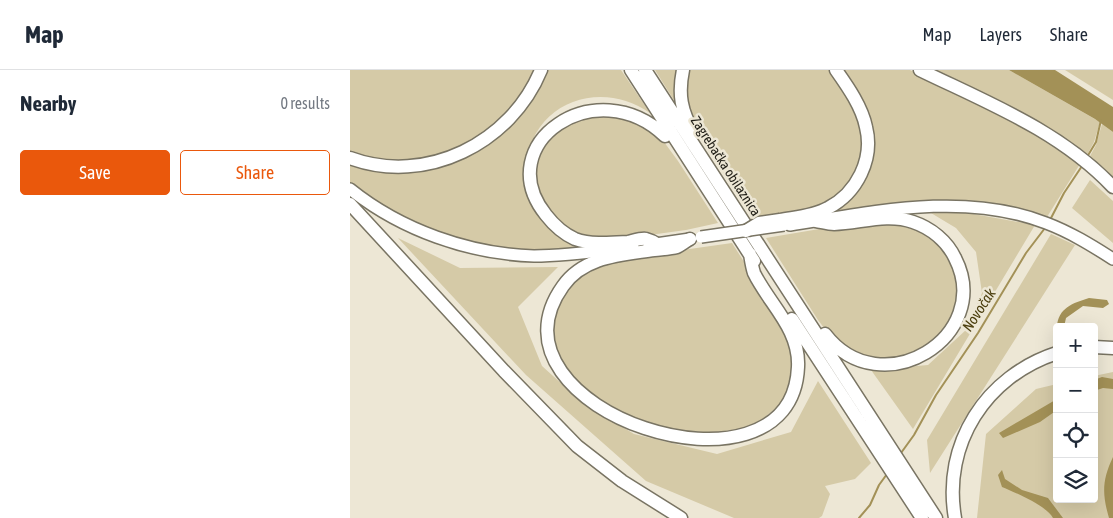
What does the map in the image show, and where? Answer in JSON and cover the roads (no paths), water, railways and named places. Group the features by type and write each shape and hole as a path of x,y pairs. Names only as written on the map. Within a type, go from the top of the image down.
{"highway":[{"path":"350,158 371,164 409,166 450,158 472,147 502,127 516,113 528,96 541,70"},
{"name":"Zagrebačka obilaznica","path":"630,70 922,518"},
{"name":"Zagrebačka obilaznica","path":"645,70 781,278"},
{"path":"683,70 680,99 691,128 722,177 724,192"},
{"path":"746,231 759,223 782,223 829,208 852,190 860,178 865,164 868,141 866,127 855,100 836,70"},
{"path":"920,70 1040,129 1092,166 1113,187"},
{"path":"657,244 646,239 604,243 575,239 554,224 543,212 534,196 530,172 532,157 540,137 556,116 577,104 599,99 624,103 633,107 651,120 660,130 696,183 710,192"},
{"path":"350,204 504,371 577,446 622,481 681,518"},
{"path":"781,278 797,292 816,322 838,349 856,360 871,364 884,366 909,361 941,342 956,322 961,309 963,281 958,263 951,249 926,227 902,219 885,218 832,224 816,221"},
{"path":"695,238 677,247 616,255 589,264 574,274 564,284 551,304 546,324 552,356 563,375 570,382 582,393 614,414 659,432 688,438 710,439 746,434 769,423 785,407 792,394 798,367 794,340 787,325 754,272 750,254"},
{"path":"781,278 936,518"},
{"path":"1098,347 1113,348"},
{"path":"955,518 953,477 957,456 975,415 993,391 1006,380 1024,366 1053,354"}],"main road":[{"path":"350,189 370,204 409,225 433,235 479,249 534,256 594,252 746,231"},
{"path":"782,223 816,221 897,209 941,206 976,208 1026,216 1063,230 1113,259"}],"waterway":[{"name":"Novočak","path":"1087,157 1096,142 1101,120"},
{"name":"Novočak","path":"1050,220 1064,193 1082,166"},
{"name":"Novočak","path":"901,453 914,435 936,395 978,333 1026,253 1045,228"},
{"name":"Novočak","path":"859,518 870,505 879,485 887,474"}]}
